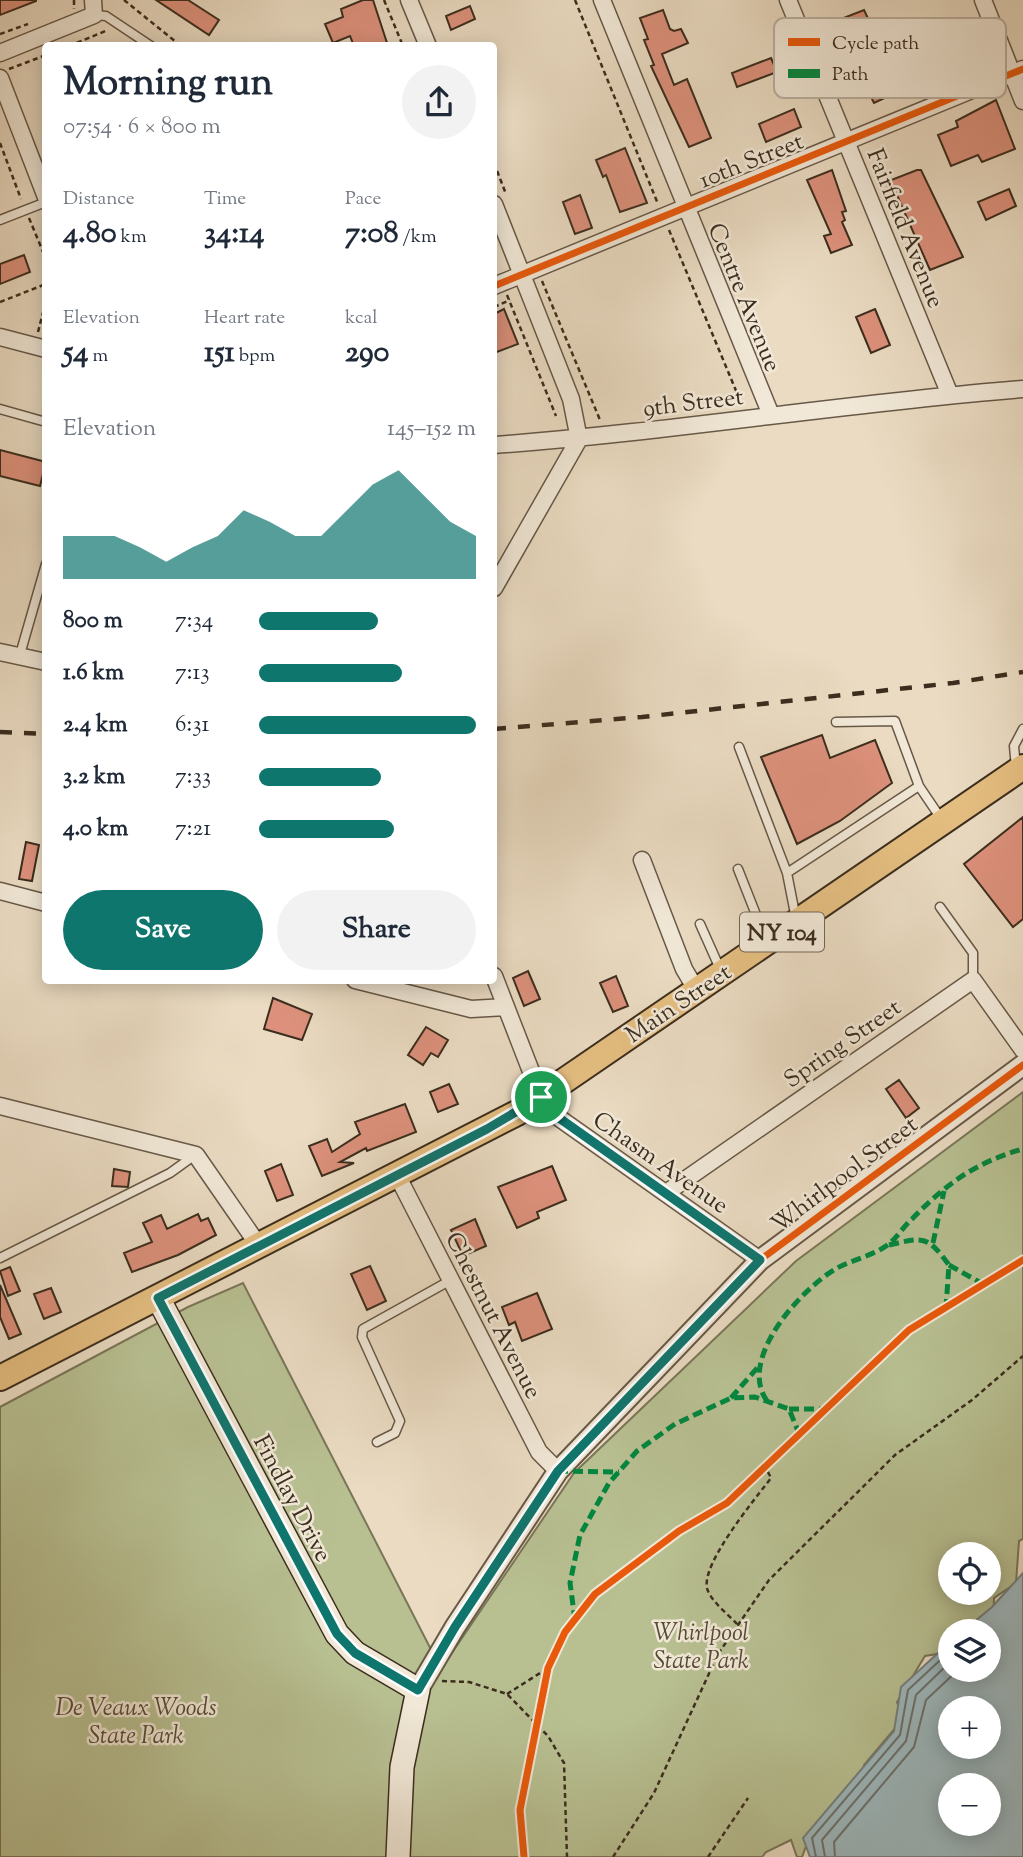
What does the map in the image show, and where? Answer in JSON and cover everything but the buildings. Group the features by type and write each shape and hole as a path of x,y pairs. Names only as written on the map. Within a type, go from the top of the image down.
{"main road":[{"name":"Main Street","path":"541,1097 1020,769"},
{"name":"NY 104","path":"0,1378 487,1129 541,1097"},
{"name":"Findlay Drive","path":"158,1298 337,1634 355,1653 428,1686"},
{"path":"398,1857 402,1767 428,1686"}],"street":[{"path":"409,0 426,42"},
{"name":"Centre Avenue","path":"602,0 771,415"},
{"name":"Fairfield Avenue","path":"788,0 795,18"},
{"path":"983,0 992,18"},
{"path":"0,53 93,8"},
{"path":"1006,48 1017,71 1023,101"},
{"path":"0,78 42,188"},
{"name":"Fairfield Avenue","path":"828,98 950,395"},
{"name":"10th Street","path":"497,285 952,98"},
{"path":"497,583 579,439 572,399 530,271 501,201"},
{"path":"0,337 41,345"},
{"name":"9th Street","path":"497,445 579,439 771,415 1023,389"},
{"path":"0,652 42,661"},
{"path":"642,860 684,969 697,991"},
{"path":"0,891 42,902"},
{"path":"973,980 1023,1050"},
{"name":"Spring Street","path":"666,1193 973,980"},
{"path":"371,984 471,1009 506,1007"},
{"path":"497,984 541,1097"},
{"name":"Whirlpool Street","path":"428,1686 455,1627 558,1471 760,1260 1023,1065"},
{"name":"Chasm Avenue","path":"541,1097 552,1113 760,1260"},
{"path":"0,1106 196,1154 259,1246"},
{"name":"Chestnut Avenue","path":"397,1175 539,1452 558,1471"}],"lane":[{"path":"93,8 145,42"},
{"path":"0,220 42,201"},
{"path":"0,409 42,421"},
{"path":"19,658 42,578"},
{"path":"836,722 895,721 919,786 943,822"},
{"path":"1020,769 1014,746 1023,731"},
{"path":"739,747 787,873 797,922"},
{"path":"787,873 919,786"},
{"path":"738,870 767,942"},
{"path":"940,907 974,953 973,980"},
{"path":"700,924 722,974"},
{"path":"0,1258 170,1173 196,1154"},
{"path":"377,1442 395,1433 400,1421 362,1337 363,1329 451,1280"}],"path":[{"path":"74,0 74,7"},
{"path":"124,0 176,42"},
{"path":"384,0 401,42"},
{"path":"575,0 744,410"},
{"path":"0,72 42,56"},
{"path":"497,179 501,201"},
{"path":"530,271 602,425"},
{"path":"497,285 510,300 556,416"},
{"path":"0,302 42,286"},
{"path":"497,306 510,300"},
{"path":"613,1857 654,1793 718,1654 769,1580 895,1455 972,1400 1023,1356"},
{"path":"757,1476 776,1459"},
{"path":"737,1624 708,1591 705,1577 730,1535 771,1478 766,1468"},
{"path":"545,1682 554,1656"},
{"path":"507,1694 548,1668"},
{"path":"428,1686 469,1682 507,1694 537,1721 564,1763 568,1857"},
{"path":"534,1734 540,1708"},
{"path":"708,1857 748,1798"}],"green space":[{"name":"Whirlpool State Park","path":"1023,1092 1023,1539 1019,1541 1016,1583 1001,1593 1001,1542 938,1542 938,1605 994,1605 993,1619 938,1619 938,1654 925,1656 897,1702 903,1719 864,1765 860,1794 808,1841 802,1857 797,1857 791,1840 766,1852 762,1857 0,1857 0,1407 188,1307 243,1283 441,1669 574,1473 796,1261"}],"water":[{"path":"1023,1573 1023,1857 810,1857 803,1838 894,1731 901,1687 938,1653 938,1682 1001,1682 1001,1619 978,1619 994,1605 1001,1605 1001,1597"}],"railway":[{"path":"497,729 642,717 953,683 1023,672"},
{"path":"0,732 42,734"}],"marked path":[{"path":"767,1401 760,1384 760,1365 766,1346 791,1308 807,1292 837,1268 878,1251 890,1243 925,1206 963,1176 991,1160 1023,1149"},
{"path":"933,1243 944,1191"},
{"path":"889,1245 918,1240 930,1243 935,1248 949,1265 946,1307"},
{"path":"949,1265 983,1284"},
{"path":"731,1398 758,1367"},
{"path":"575,1620 570,1583 580,1535 609,1483 637,1451 675,1424 731,1398 755,1397 789,1409 800,1436"},
{"path":"789,1409 825,1409"},
{"path":"558,1471 619,1472"}],"cycle path":[{"path":"1006,76 1023,69"},
{"path":"497,285 952,98"},
{"path":"418,1690 455,1627 558,1471 760,1260 1023,1065"},
{"path":"524,1857 520,1810 548,1668 565,1632 595,1594 679,1531 727,1503 909,1330 1023,1260"}],"route":[{"path":"541,1097 552,1113 760,1260 558,1471 455,1627 418,1690 386,1674 355,1653 337,1634 158,1298 487,1129 541,1097"}],"park label":[{"name":"De Veaux Woods State Park","path":"136,1721"}]}
